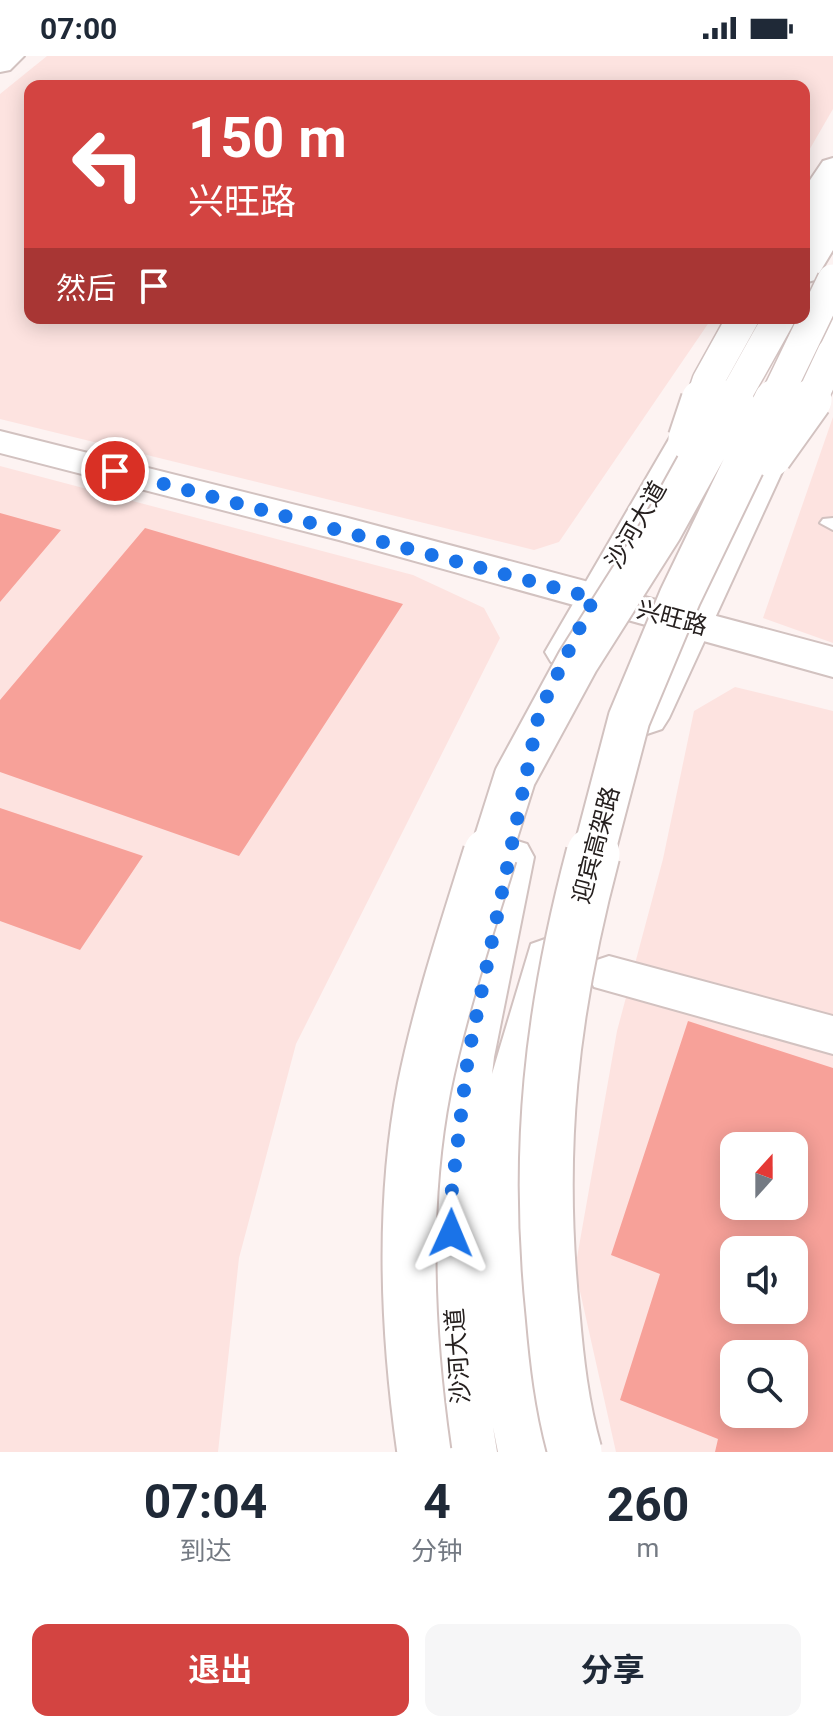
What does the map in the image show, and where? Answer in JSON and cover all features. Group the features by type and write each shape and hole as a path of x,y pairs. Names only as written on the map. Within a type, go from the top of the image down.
{"main road":[{"path":"0,64 11,56"},
{"path":"810,203 833,167"},
{"path":"810,228 833,189"},
{"path":"810,262 833,222"},
{"name":"迎宾高架路","path":"575,1452 562,1407 549,1276 544,1147 559,999 629,719 680,597 833,280"},
{"path":"661,530 708,381 740,324"},
{"name":"沙河大道","path":"466,1452 456,1368 450,1206 468,1057 539,713 594,598 754,324"},
{"path":"424,1452 417,1404 408,1229 424,1090 454,967 515,777 578,661 661,530 776,324"},
{"name":"沙河大道","path":"529,1452 506,1347 501,1167 522,1051 575,864 694,624 833,325"},
{"path":"708,542 809,404 833,353"},
{"name":"兴旺路","path":"0,442 344,529 833,662"}],"street":[{"path":"609,974 833,1035"}],"shaded area":[{"path":"47,56 833,56 833,109 810,149 810,80 24,80 24,324 708,324 559,542 534,550 0,419 0,94"},
{"path":"833,417 833,643 763,618"},
{"path":"0,466 413,575 484,608 500,638 296,1044 239,1258 218,1452 0,1452"},
{"path":"735,687 833,711 833,1452 616,1452 575,1269 617,1031 663,859 694,711"}],"building":[{"path":"0,513 61,530 0,602"},
{"path":"145,528 403,604 239,856 0,772 0,700"},
{"path":"0,808 143,856 80,950 0,921"},
{"path":"688,1021 833,1068 833,1452 715,1452 718,1439 620,1400 660,1274 611,1255"}],"route":[{"path":"115,471 344,529 594,598 555,672 539,713 468,1057 450,1206 451,1233"}]}
